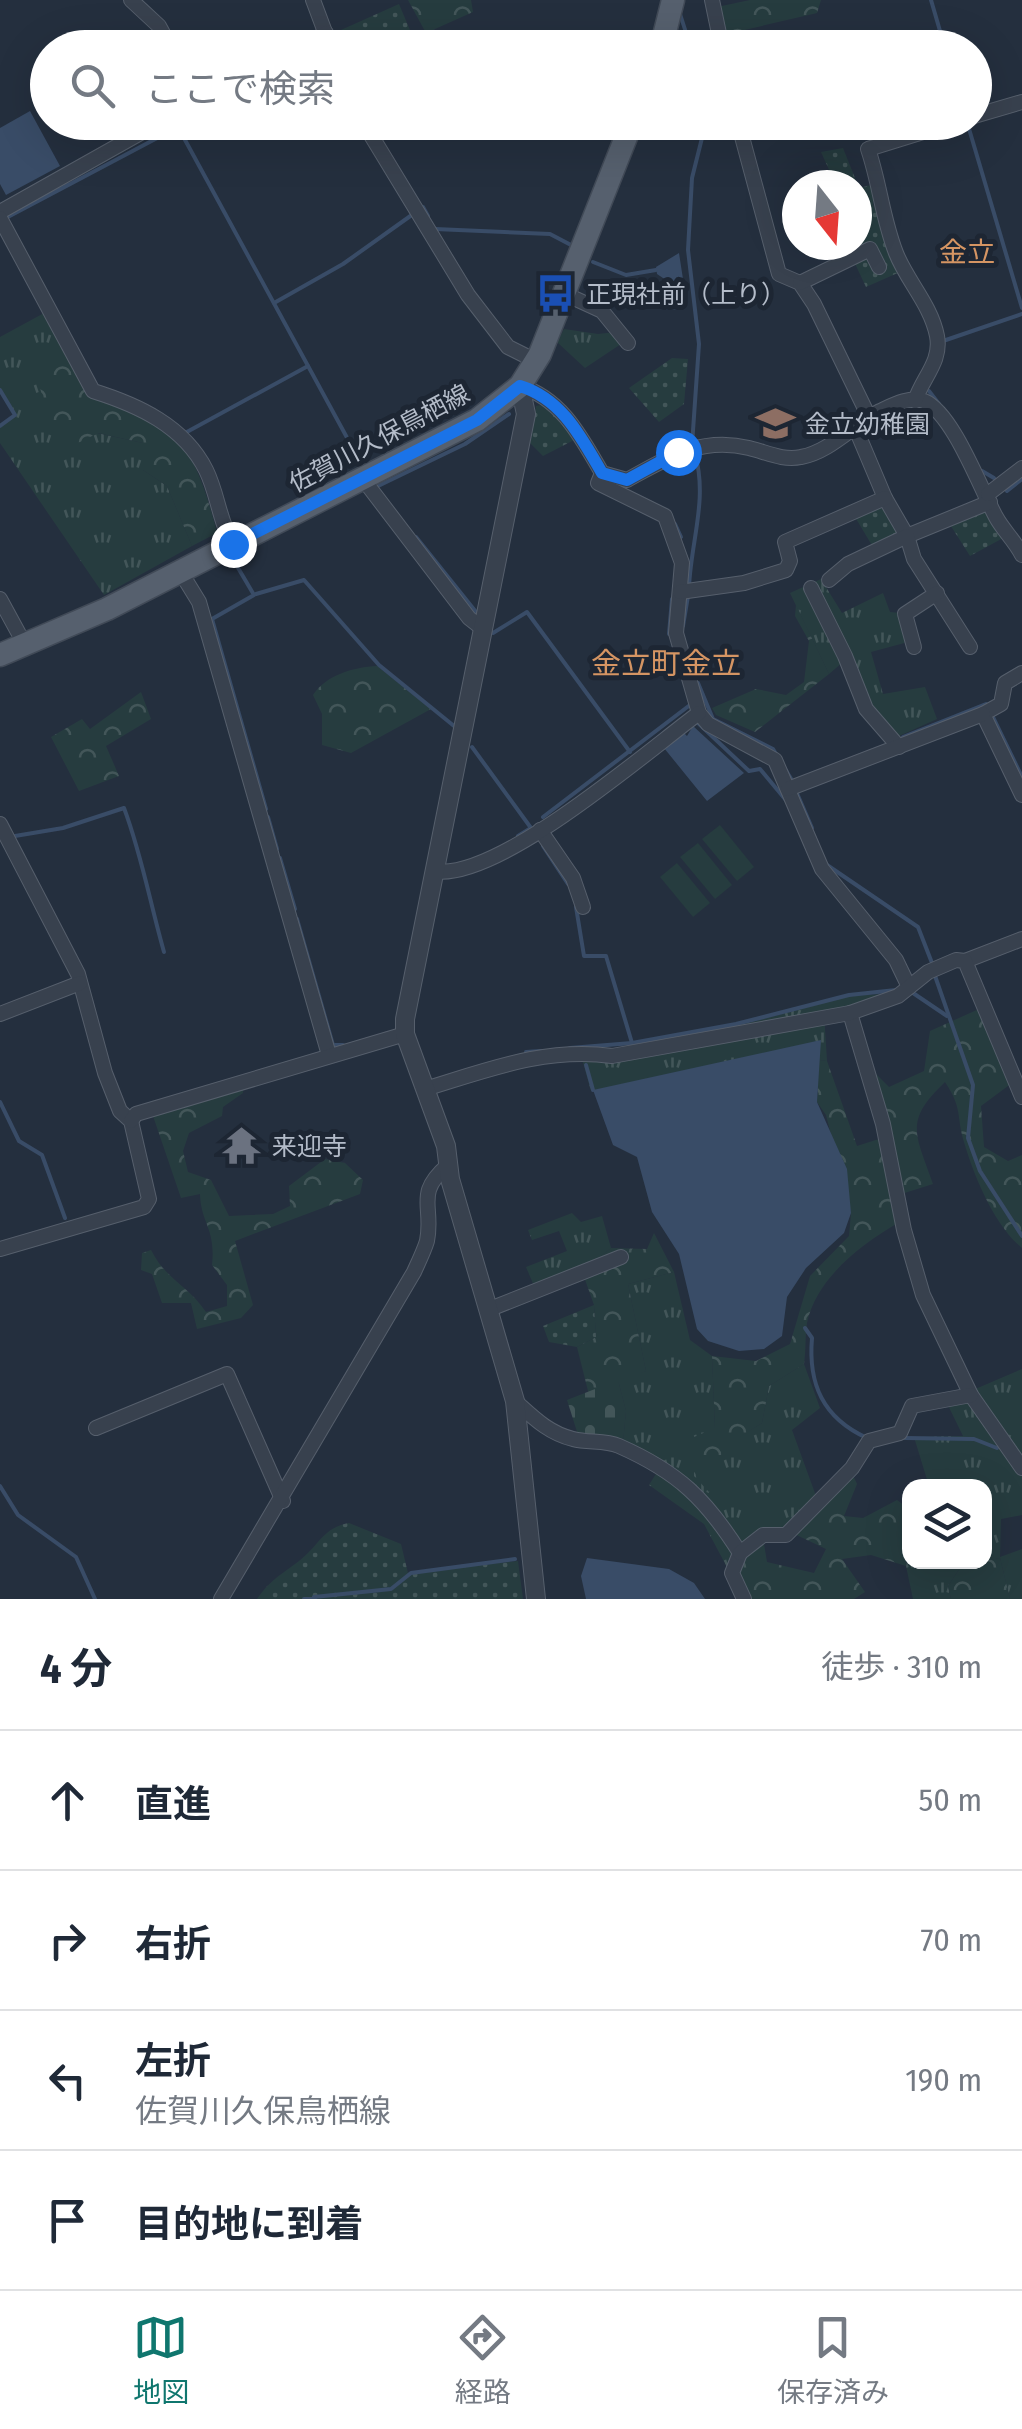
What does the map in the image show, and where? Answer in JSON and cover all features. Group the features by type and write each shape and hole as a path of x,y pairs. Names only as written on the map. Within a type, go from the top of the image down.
{"main road":[{"name":"佐賀川久保鳥栖線","path":"0,655 180,572 477,420 520,386 536,361 566,294 625,140"}],"street":[{"path":"130,0 161,30"},
{"path":"313,0 325,30"},
{"path":"712,0 718,30"},
{"path":"992,111 1022,102"},
{"path":"130,140 1,218 94,391 142,406 188,446 206,470 233,544"},
{"path":"374,140 468,295 508,347 536,361"},
{"path":"743,140 779,274 800,283 870,417"},
{"path":"536,1599 514,1400 446,1146 405,1034 526,414 520,386 542,392 555,405 576,428 602,473 627,480 693,446 800,458 870,417 915,400 936,363 938,337 916,286 898,259 878,202 880,184 868,149 897,140"},
{"path":"800,283 870,249 879,267"},
{"path":"566,294 602,311 628,343"},
{"path":"915,400 937,412 1022,555"},
{"path":"855,427 914,559 970,647"},
{"path":"830,580 848,564 989,498 1022,468"},
{"path":"602,473 598,482 665,516 682,563 676,633 698,713 708,724 775,760 822,869 886,946 909,987"},
{"path":"362,478 469,618 482,629"},
{"path":"680,592 696,592 786,570 790,561 785,542 885,498"},
{"path":"180,572 199,602 329,1055"},
{"path":"811,588 866,709 899,746"},
{"path":"914,648 905,614 937,593"},
{"path":"0,599 25,644"},
{"path":"788,789 983,714 1000,704 1004,683 1022,672"},
{"path":"434,871 467,870 540,830 698,713"},
{"path":"983,714 1022,795"},
{"path":"0,824 80,983 105,1072 120,1111 131,1120 149,1199 144,1207 0,1249"},
{"path":"540,830 573,878 583,906"},
{"path":"425,1089 538,1055 578,1052 612,1056 850,1014 898,996 933,969 956,960 965,962 1022,939"},
{"path":"965,962 1022,1097"},
{"path":"0,1014 80,983"},
{"path":"850,1014 884,1124 904,1230 923,1295 971,1395 1022,1468"},
{"path":"131,1120 136,1114 405,1034"},
{"path":"221,1599 283,1501 414,1272 427,1240 425,1200 432,1179 448,1165"},
{"path":"490,1309 621,1258"},
{"path":"96,1428 228,1374 283,1501"},
{"path":"744,1599 732,1574 740,1553 763,1535 786,1535 852,1468 869,1441 900,1433 912,1406 971,1395"},
{"path":"514,1400 546,1429 572,1439 617,1445 660,1464 710,1505 740,1553"}],"green space":[{"path":"408,0 471,0 473,12 424,30"},
{"path":"750,0 821,0 817,13 744,30 722,30 717,7"},
{"path":"399,4 410,30 341,30"},
{"path":"843,148 852,170 829,170 821,152"},
{"path":"875,184 873,204 900,272 866,287 853,260 872,260 872,185"},
{"path":"46,312 69,356 97,433 143,443 143,470 167,486 192,546 104,595 0,443 0,426 15,415 0,390 0,337"},
{"path":"564,329 598,334 616,332 624,342 585,368 557,342"},
{"path":"69,356 93,396 135,406 157,419 183,446 200,478 217,533 192,546 167,486 143,470 143,443 98,433 74,445 51,426 35,371"},
{"path":"672,358 688,359 684,404 659,422 629,388"},
{"path":"547,404 578,438 543,456 530,443 536,406"},
{"path":"884,502 903,535 873,547 855,517"},
{"path":"987,506 1005,537 970,556 949,523"},
{"path":"821,579 842,613 883,593 890,612 900,613 908,642 871,652 883,694 925,687 937,719 890,740 843,662 829,674 790,593"},
{"path":"796,605 829,674 755,732 716,715 712,708 756,689 786,695 804,682 809,641 795,616"},
{"path":"377,666 431,709 351,753 322,745 322,714 313,695 341,673"},
{"path":"141,692 151,719 106,746 119,776 79,791 51,737 82,719 90,729"},
{"path":"720,825 754,867 737,881 702,839"},
{"path":"698,843 732,885 715,899 680,857"},
{"path":"677,863 710,903 693,917 660,877"},
{"path":"898,993 824,1013 827,1061 819,1060 820,1041 591,1091 582,1059 615,1061 621,1047 736,1026 850,996"},
{"path":"979,1009 1012,1083 981,1106 984,1147 1008,1161 1022,1155 1022,1248 1003,1227 979,1184 964,1142 957,1106 945,1082 918,1119 918,1140 933,1184 895,1196 898,1223 855,1252 830,1278 807,1323 804,1364 769,1386 762,1423 721,1449 723,1480 709,1492 694,1476 694,1437 715,1428 712,1356 756,1361 790,1344 810,1276 849,1236 851,1213 826,1115 817,1102 819,1060 827,1061 857,1146 882,1138 869,1067 889,1087 924,1071 930,1031"},
{"path":"243,1086 243,1093 223,1107 222,1116 189,1133 183,1151 188,1172 211,1180 229,1216 273,1214 290,1206 289,1186 325,1159 345,1163 363,1180 360,1194 235,1241 253,1305 241,1318 197,1329 191,1303 162,1303 152,1274 141,1270 142,1253 151,1250 206,1312 227,1306 227,1285 212,1265 212,1243 200,1194 181,1198 152,1113"},
{"path":"572,1213 581,1222 602,1216 611,1248 582,1271 535,1288 526,1267 567,1251 559,1231 532,1240 528,1230"},
{"path":"654,1233 674,1272 628,1284 646,1371 589,1395 577,1347 596,1337 594,1305 582,1271 611,1248 647,1249"},
{"path":"674,1272 690,1340 712,1356 715,1429 721,1448 762,1423 769,1386 804,1364 820,1408 792,1430 816,1496 786,1530 762,1532 729,1571 704,1524 649,1485 659,1469 623,1443 626,1411 618,1380 646,1371 628,1284"},
{"path":"594,1305 596,1337 577,1347 549,1342 543,1326"},
{"path":"1022,1369 1022,1515 1001,1519 1000,1557 1022,1549 1022,1599 1010,1599 1000,1558 992,1560 992,1479 927,1479 914,1437 963,1436 944,1397 966,1393"},
{"path":"618,1380 626,1411 623,1443 579,1438 567,1400"},
{"path":"849,1467 857,1484 844,1516 863,1518 897,1500 902,1504 902,1565 871,1555 842,1559 865,1592 854,1599 743,1599 729,1571 762,1532 767,1562 814,1573 826,1549 786,1530"},
{"path":"349,1523 401,1544 408,1573 518,1561 523,1599 257,1599 327,1533"},
{"path":"1000,1558 1010,1599 951,1599 948,1586 959,1569 992,1569 992,1559"},
{"path":"907,1569 959,1569 948,1586 951,1599 913,1599"}],"water":[{"path":"30,111 30,140 46,140 60,166 6,195 0,184 0,128"},
{"path":"679,253 685,292 676,293 682,300 680,309 666,310 666,280 657,274 656,267"},
{"path":"693,726 744,773 707,801 664,748 684,733 687,736"},
{"path":"821,1040 817,1102 847,1169 851,1213 844,1233 806,1268 787,1297 782,1336 764,1349 739,1351 708,1341 697,1329 679,1254 652,1212 637,1157 613,1145 593,1090"},
{"path":"587,1558 669,1569 694,1583 705,1599 586,1599 581,1576"}],"waterway":[{"path":"931,0 940,30"},
{"path":"680,14 685,30"},
{"path":"4,219 153,140"},
{"path":"185,140 357,456"},
{"path":"692,445 699,344 688,250 692,178 702,140"},
{"path":"972,140 1022,308"},
{"path":"274,303 343,264 423,207 428,216"},
{"path":"435,229 550,234 571,245"},
{"path":"593,262 626,275 656,270"},
{"path":"943,341 1022,314"},
{"path":"185,433 308,366"},
{"path":"0,390 15,415 0,426"},
{"path":"929,391 939,404"},
{"path":"376,487 465,444 509,414"},
{"path":"689,587 700,487 695,454"},
{"path":"982,471 994,478"},
{"path":"1007,491 1022,479"},
{"path":"675,524 681,537"},
{"path":"416,537 476,612"},
{"path":"234,561 254,595 212,619 266,809"},
{"path":"256,594 304,580 379,665 454,726"},
{"path":"683,626 688,596"},
{"path":"669,634 672,599"},
{"path":"493,633 527,612 630,752"},
{"path":"698,683 713,719 773,749 793,782"},
{"path":"903,737 986,704"},
{"path":"543,817 690,705"},
{"path":"993,717 1022,777"},
{"path":"698,723 749,771 760,769 785,799"},
{"path":"472,747 531,828 518,836"},
{"path":"796,791 812,828"},
{"path":"15,836 63,828 124,808 164,952"},
{"path":"268,817 277,849"},
{"path":"543,846 568,884"},
{"path":"280,858 295,909"},
{"path":"827,865 918,927 932,963"},
{"path":"570,1048 632,1043 606,956 584,956 576,907"},
{"path":"297,919 333,1045 343,1045"},
{"path":"934,973 973,1085 968,1138 980,1171 1022,1236"},
{"path":"632,1043 736,1024 849,995 896,990"},
{"path":"913,993 947,1016"},
{"path":"526,1052 541,1051"},
{"path":"586,1065 593,1090"},
{"path":"0,1102 19,1141 42,1155 65,1218"},
{"path":"805,1328 812,1338 813,1370 822,1398 839,1420 867,1438"},
{"path":"905,1438 974,1439 997,1448"},
{"path":"0,1486 18,1515 76,1557 95,1599"},
{"path":"314,1597 391,1589 411,1573 515,1559"},
{"path":"304,1599 315,1599"}],"place":[{"name":"正現社前（上り）","path":"556,294"},
{"name":"金立幼稚園","path":"775,424"},
{"name":"来迎寺","path":"242,1146"}],"district":[{"name":"金立","path":"967,252"},
{"name":"金立町金立","path":"666,664"}],"route":[{"path":"233,544 477,420 520,386 542,392 555,405 576,428 602,473 627,480 678,452"}]}
